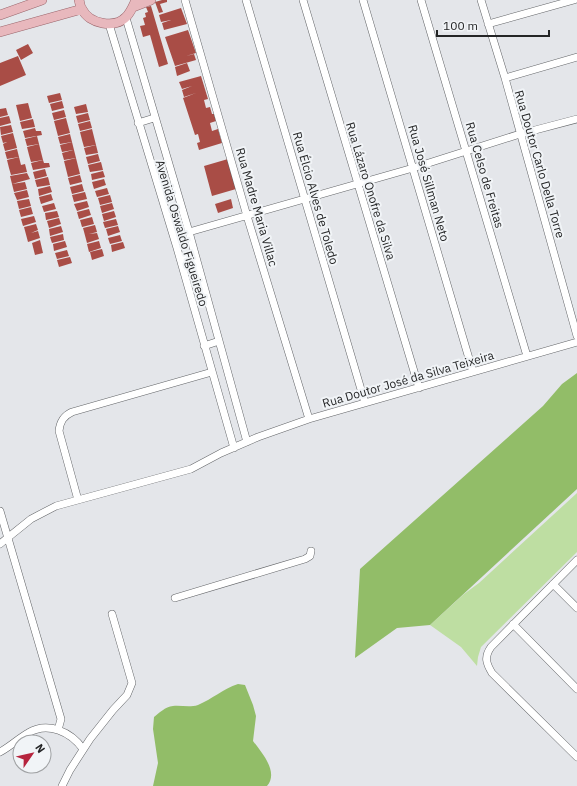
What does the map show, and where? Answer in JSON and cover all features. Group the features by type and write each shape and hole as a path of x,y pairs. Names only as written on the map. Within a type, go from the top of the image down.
{"main road":[{"path":"0,15 42,0"},
{"path":"79,0 82,10 93,20 109,24 126,18 134,4 150,0"},
{"path":"0,32 82,10"}],"street":[{"name":"Rua Madre Maria Villac","path":"185,0 247,216 309,419"},
{"name":"Rua Élcio Alves de Toledo","path":"246,0 365,403"},
{"name":"Rua Lázaro Onofre da Silva","path":"304,0 419,388"},
{"name":"Rua José Sillman Neto","path":"363,0 473,372"},
{"name":"Rua Celso de Freitas","path":"421,0 527,356"},
{"name":"Rua Doutor Carlo Della Torre","path":"481,0 505,78 577,336"},
{"path":"488,24 574,0"},
{"name":"Avenida Oswaldo Figueiredo","path":"126,18 154,118 189,232 247,442"},
{"name":"Avenida Oswaldo Figueiredo","path":"109,24 180,259 234,448"},
{"path":"505,78 577,57"},
{"path":"138,123 154,118"},
{"path":"189,232 413,168 520,134 577,119"},
{"path":"180,259 195,254"},
{"path":"204,346 219,341"},
{"name":"Rua Doutor José da Silva Teixeira","path":"0,544 39,514 56,506 191,469 258,437 309,419 577,342"},
{"path":"78,500 59,432 61,422 65,416 72,412 212,372"},
{"path":"0,511 61,719 58,730"},
{"path":"175,598 305,559 310,556 311,551"},
{"path":"577,560 512,624 491,647 485,658 492,673 577,757"},
{"path":"553,584 577,608"},
{"path":"62,786 83,749 101,724 128,695 132,686 112,614"},
{"path":"512,624 577,690"},
{"path":"0,752 28,732 46,728 58,730 75,739 83,749"}],"green space":[{"path":"577,373 577,489 430,625 397,628 355,658 360,569 543,406 562,384"},
{"path":"577,493 577,552 481,647 477,666 461,647 430,625 464,594 479,583"},
{"path":"238,684 245,685 253,705 256,716 253,741 265,757 270,769 270,781 267,786 153,786 158,763 153,729 154,717 162,710 170,707 198,705"}],"building":[{"path":"167,0 167,2 160,4 163,12 159,13 155,2"},
{"path":"151,6 168,64 159,67 150,35 143,37 140,26 145,25 143,18 146,17 145,13 148,12 146,7"},
{"path":"181,8 187,24 164,30 162,23 171,20 161,22 159,15"},
{"path":"188,30 196,53 186,56 194,54 196,60 175,66 165,37"},
{"path":"28,44 33,53 21,60 16,50"},
{"path":"18,56 26,75 0,86 0,63"},
{"path":"187,63 190,71 177,76 175,67"},
{"path":"201,76 208,99 204,100 206,108 210,107 216,121 210,123 212,131 218,129 222,143 199,150 197,143 200,142 198,134 195,135 183,98 196,93 184,97 182,90 192,86 182,89 179,82"},
{"path":"60,93 62,100 49,103 47,96"},
{"path":"62,101 64,108 52,111 50,104"},
{"path":"28,103 32,118 20,121 16,105"},
{"path":"86,104 88,112 76,114 74,107"},
{"path":"6,108 8,115 0,117 0,109"},
{"path":"64,110 66,117 54,120 52,113"},
{"path":"88,113 90,120 78,123 76,116"},
{"path":"9,116 11,123 0,126 0,118"},
{"path":"66,118 70,133 58,136 54,121"},
{"path":"33,119 35,127 22,129 20,122"},
{"path":"90,121 92,128 80,131 78,124"},
{"path":"11,125 13,132 1,135 0,127"},
{"path":"35,128 36,131 41,131 42,135 25,138 23,131"},
{"path":"92,129 94,137 82,140 80,132"},
{"path":"13,133 17,148 5,151 3,144 7,142 3,143 1,136"},
{"path":"70,134 72,142 60,144 58,137"},
{"path":"37,136 39,144 27,146 25,139"},
{"path":"94,137 96,145 84,147 82,140"},
{"path":"72,142 76,158 64,160 62,153 73,150 62,152 60,145"},
{"path":"39,144 41,152 29,155 27,147"},
{"path":"96,145 98,153 86,155 84,148"},
{"path":"17,149 19,157 7,159 5,152"},
{"path":"41,152 43,160 31,162 29,155"},
{"path":"98,154 100,161 88,164 86,157"},
{"path":"19,157 21,165 25,164 27,172 11,175 7,160"},
{"path":"76,158 78,166 66,169 64,161"},
{"path":"228,159 236,189 212,196 204,166"},
{"path":"43,160 44,163 49,163 50,167 33,170 31,163"},
{"path":"101,162 103,170 90,172 88,165"},
{"path":"78,166 80,174 68,177 66,169"},
{"path":"45,169 47,176 35,179 33,172"},
{"path":"103,171 105,177 92,180 91,174"},
{"path":"27,173 30,179 12,184 10,176"},
{"path":"80,175 82,182 70,185 68,178"},
{"path":"48,177 50,185 37,187 35,180"},
{"path":"104,179 106,185 94,189 92,182"},
{"path":"25,182 27,189 14,192 12,184"},
{"path":"82,184 84,191 72,194 70,187"},
{"path":"50,186 52,192 39,196 38,189"},
{"path":"107,188 109,194 97,197 95,191"},
{"path":"27,190 29,197 17,200 14,193"},
{"path":"85,192 87,199 74,202 72,195"},
{"path":"51,194 53,200 41,204 39,197"},
{"path":"110,195 112,202 100,205 98,198"},
{"path":"29,199 31,206 19,209 17,201"},
{"path":"231,199 233,208 218,213 215,204"},
{"path":"87,201 89,207 77,211 74,204"},
{"path":"54,203 56,209 44,212 42,206"},
{"path":"112,203 114,209 102,213 100,206"},
{"path":"31,207 33,214 21,217 19,210"},
{"path":"89,209 91,215 79,219 77,212"},
{"path":"57,211 59,217 46,220 45,213"},
{"path":"114,211 116,217 104,221 102,214"},
{"path":"34,216 36,222 23,226 21,219"},
{"path":"92,217 94,224 82,227 80,220"},
{"path":"59,218 61,224 49,228 47,221"},
{"path":"116,219 118,225 105,228 103,222"},
{"path":"36,224 38,230 31,233 38,231 40,238 28,242 24,227"},
{"path":"95,225 97,232 89,234 97,233 99,239 87,243 83,228"},
{"path":"61,226 63,232 50,236 49,229"},
{"path":"118,226 120,232 108,236 106,229"},
{"path":"63,234 64,240 52,243 50,237"},
{"path":"120,235 122,241 110,244 108,238"},
{"path":"40,240 43,253 35,255 32,243"},
{"path":"65,241 67,247 54,251 53,244"},
{"path":"99,241 101,248 89,252 87,244"},
{"path":"123,242 125,248 112,252 111,245"},
{"path":"102,249 104,256 92,260 90,252"},
{"path":"67,250 69,256 57,259 55,253"},
{"path":"70,257 72,263 59,267 57,260"}]}
